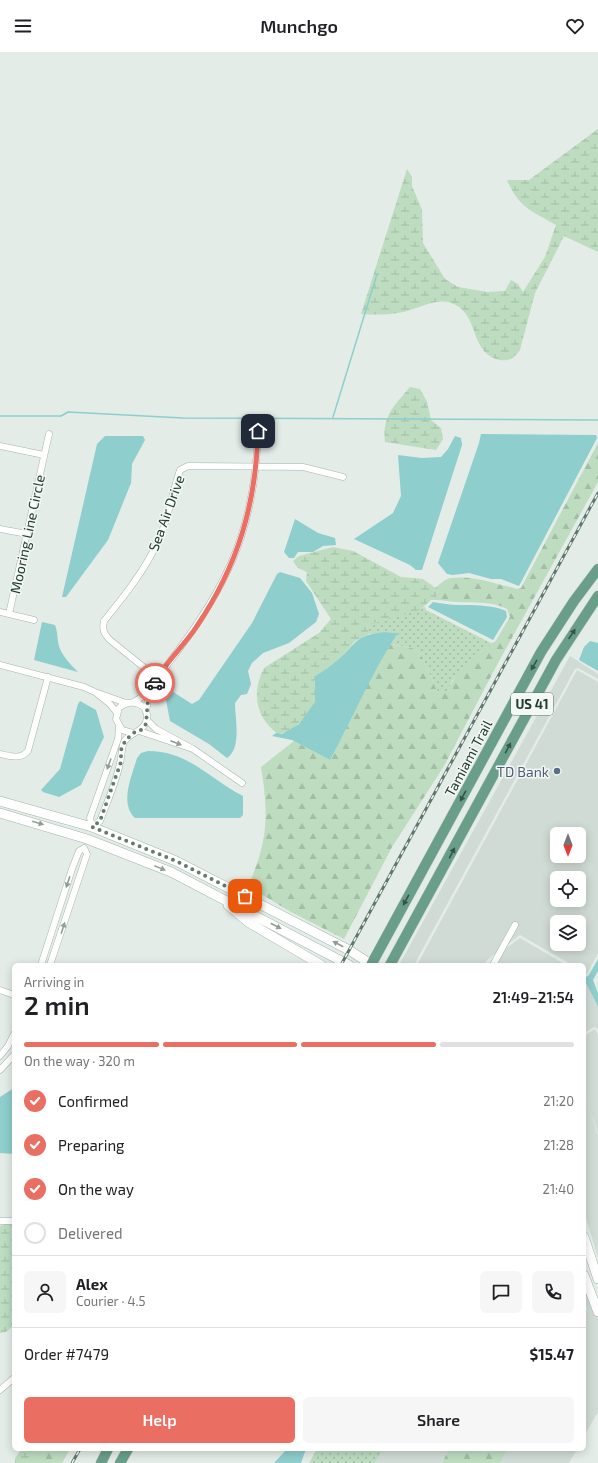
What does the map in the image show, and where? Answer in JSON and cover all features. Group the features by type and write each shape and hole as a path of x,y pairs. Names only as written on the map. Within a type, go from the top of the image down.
{"main road":[{"name":"Tamiami Trail","path":"372,963 541,652 597,573"},
{"name":"US 41","path":"391,963 556,660 597,599"},
{"path":"481,762 479,784 483,794"},
{"path":"0,801 92,827 176,861 349,950 368,963"},
{"path":"0,813 87,839 171,872 345,963"},
{"path":"87,839 92,827"},
{"path":"213,893 248,922 318,963"},
{"path":"586,1242 598,1279"},
{"path":"586,1280 598,1312"},
{"path":"101,1463 107,1451"},
{"path":"120,1463 127,1451"}],"street":[{"path":"0,665 84,687 126,703 134,702 143,696 196,628 229,572 242,539 252,500 257,466 258,431"},
{"name":"Mooring Line Circle","path":"9,614 49,434"},
{"name":"Mooring Line Circle","path":"0,446 44,454"},
{"name":"Sea Air Drive","path":"157,678 104,635 103,628 104,621 130,588 156,544 168,513 180,470 188,466 304,468 343,477"},
{"path":"0,529 27,534"},
{"path":"0,612 34,620"},
{"path":"0,754 16,757 23,756 28,751 48,677"},
{"path":"126,703 119,708 117,713 116,719 119,727 118,739 90,818 92,827 100,821 121,762 121,750 125,741 144,727 147,720 146,712 148,699 157,678"},
{"path":"95,692 110,704 117,713"},
{"path":"134,702 141,705 146,712"},
{"path":"147,720 156,729 192,749 242,783"},
{"path":"119,727 125,732 136,732 192,749"},
{"path":"42,963 72,869 79,851 84,848 88,854 51,963"},
{"path":"494,963 514,925"},
{"path":"0,990 12,994"},
{"path":"0,1056 12,1038"},
{"path":"0,1070 12,1057"},
{"path":"0,1220 12,1221"},
{"path":"0,1390 12,1380"}],"shaded area":[{"path":"570,656 598,674 598,679 578,668 575,669 415,963 400,963"},
{"path":"577,670 598,682 598,953 587,974 586,963 569,963 520,935 487,960 485,963 418,963"},
{"path":"520,938 563,963 498,963 505,949"},
{"path":"586,983 598,1007 598,1029 594,1027 586,1032"},
{"path":"595,1029 598,1035 598,1133 586,1101 586,1035"},
{"path":"586,1101 598,1135 598,1257 586,1218"},
{"path":"586,1290 598,1319 598,1412 586,1433 586,1311"},
{"path":"382,1451 448,1451 442,1463 375,1463"},
{"path":"507,1451 576,1451 569,1463 500,1463"}],"green space":[{"path":"598,129 598,252 564,236 535,293 520,350 514,357 507,360 500,360 491,357 484,351 465,313 452,303 431,303 392,314 361,314 407,169 412,177 412,186 422,210 423,243 445,279 458,287 487,292 505,291 511,280 518,284 523,292 545,257 556,225 527,208 512,190 507,180 529,180"},
{"path":"410,387 420,389 427,402 431,420 441,428 443,439 436,450 385,442 385,425 387,418 394,406"},
{"path":"598,443 598,482 498,663 444,766 392,847 344,939 291,912 248,886 260,856 265,828 266,814 261,767 294,741 330,760 366,687 391,644 416,649 422,657 437,691 441,694 448,691 453,680 465,665 488,648 491,643 495,642 510,617 507,609 502,606 483,603 436,600 435,588 447,579 460,577 484,580 518,589 521,588"},
{"path":"333,547 353,551 401,577 423,579 437,589 436,600 431,600 420,610 367,625 369,634 355,641 338,661 315,676 316,699 313,707 305,717 289,731 278,734 271,728 260,713 258,704 258,687 264,668 319,633 331,619 306,581 307,572 298,568 293,561 299,556"},
{"path":"425,607 426,610 491,643 489,648 481,652 452,681 448,691 441,694 437,691 422,657 416,649 391,644 398,633 384,632 369,634 367,625"},
{"path":"12,1224 12,1327 6,1332 0,1333 0,1226"},
{"path":"20,1451 37,1451 26,1463 15,1463 15,1458"},
{"path":"37,1451 69,1451 62,1463 26,1463"},
{"path":"316,1451 382,1451 375,1463 309,1463"},
{"path":"448,1451 507,1451 500,1463 442,1463"}],"water":[{"path":"481,434 596,435 597,438 519,586 501,579 491,579 469,573 453,575 447,574 438,563"},
{"path":"105,436 143,436 145,440 132,464 131,483 108,540 66,597 62,597 97,444"},
{"path":"455,436 461,438 462,445 422,570 416,570 410,565 354,539 393,513 401,496 398,455 422,458 441,457 448,449"},
{"path":"295,519 318,533 335,538 336,545 323,546 313,552 298,552 294,558 289,558 284,552"},
{"path":"280,572 300,578 312,593 319,614 316,622 289,643 263,653 252,663 248,671 251,684 247,694 241,695 235,703 237,733 235,747 227,758 209,744 170,721 165,695 167,690 170,690 192,704 199,700 252,623 277,574"},
{"path":"433,602 452,605 489,606 506,611 507,617 493,640 428,607"},
{"path":"42,622 55,625 60,650 78,672 34,660"},
{"path":"384,632 398,633 388,648 330,760 292,740 272,736 276,733 282,734 299,724 315,702 315,676 335,662 357,641 367,636"},
{"path":"590,641 598,643 598,671 579,660 584,647"},
{"path":"80,701 96,710 104,737 81,785 59,797 41,790 60,769"},
{"path":"148,751 162,752 187,761 243,796 243,815 240,818 135,818 130,812 128,805 128,789 137,758 141,753"},
{"path":"598,959 598,971 593,980 598,993 598,1007 586,983 586,977 589,975"},
{"path":"12,1089 12,1154 0,1153 0,1097"},
{"path":"285,1451 305,1451 301,1463 274,1463"}],"waterway":[{"path":"333,417 377,274"},
{"path":"0,416 61,416 68,412 183,418 598,420"}],"railway":[{"path":"342,963 598,493"},
{"path":"72,1463 79,1451"}],"way so far":[{"path":"155,683 148,699 146,724 141,730 133,733 125,741 121,750 121,762 100,821 92,827 176,861 245,896"}],"place":[{"name":"TD Bank","path":"557,771"}],"route":[{"path":"155,683 157,678 196,628 229,572 242,539 252,500 257,466 258,431"}]}
